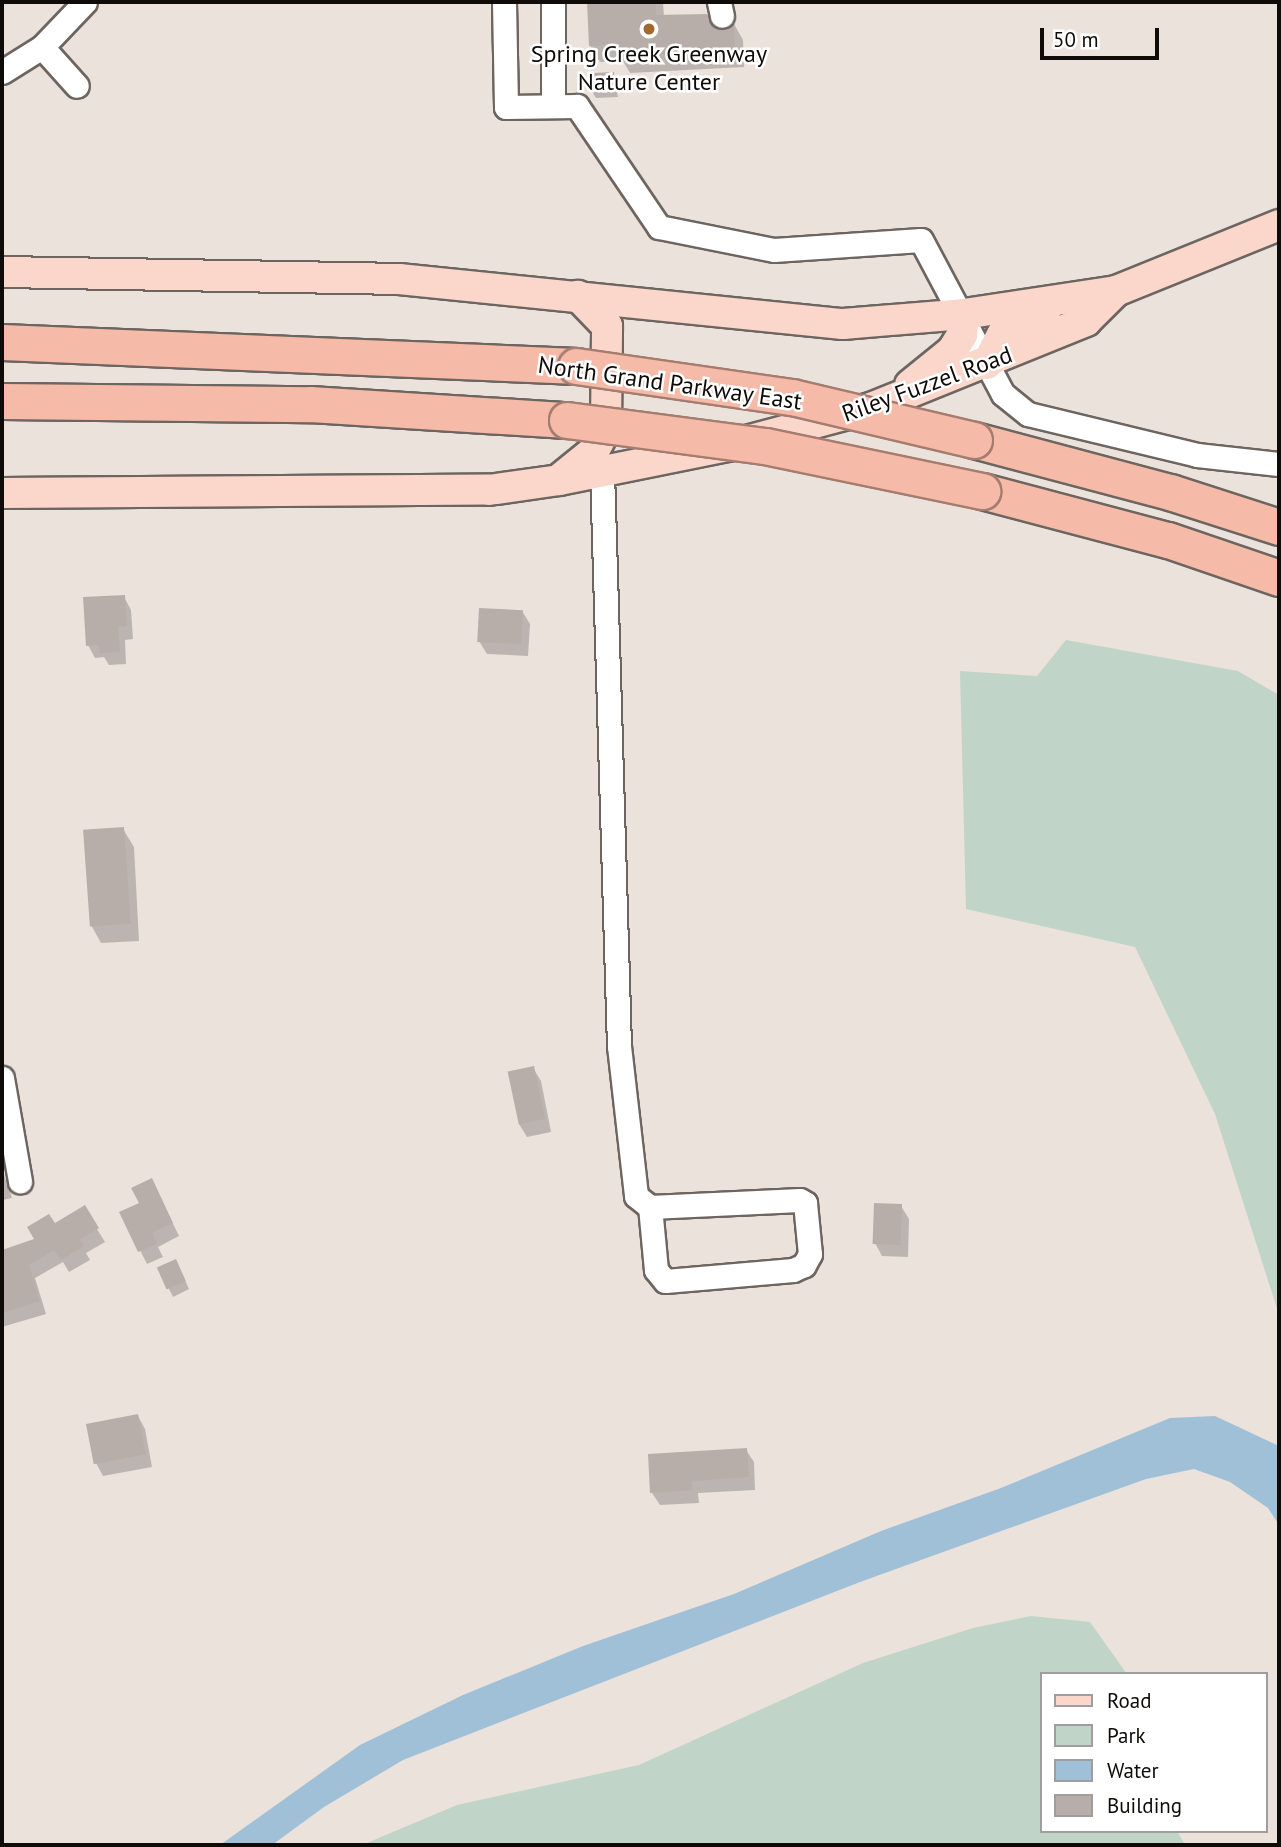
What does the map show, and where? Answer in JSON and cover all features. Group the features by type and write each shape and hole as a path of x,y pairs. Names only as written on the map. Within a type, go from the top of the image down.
{"highway":[{"name":"North Grand Parkway East","path":"2,342 576,366 792,397 974,440 1170,492 1279,527"},
{"name":"North Grand Parkway East","path":"2,401 310,404 567,420 765,446 982,491 1167,540 1279,578"}],"main road":[{"name":"Riley Fuzzel Road","path":"578,296 843,324 964,314 1061,297 1115,291 1279,225"},
{"path":"2,272 399,279 578,296 607,326 606,428 594,451 559,480 489,490 2,493"},
{"name":"Riley Fuzzel Road","path":"559,480 728,446 871,408 987,364 1086,321 1115,291"},
{"path":"987,364 1002,335 1061,297"},
{"path":"871,408 952,352 962,335 964,314"}],"street":[{"path":"2,72 43,47 85,2"},
{"path":"504,2 506,107 577,106 659,227 774,250 921,240 964,314 1003,394 1028,414 1197,455 1279,464"},
{"path":"553,2 553,106"},
{"path":"43,47 77,86"},
{"path":"602,471 619,1046 636,1196 650,1207 800,1200 805,1203 810,1254 804,1265 793,1270 665,1281 656,1270 650,1207"},
{"path":"2,1078 20,1181"}],"green space":[{"path":"1066,640 1238,671 1279,695 1279,1315 1215,1114 1135,947 966,909 960,671 1037,676"},
{"path":"1031,1616 1090,1622 1126,1672 1040,1672 1040,1833 1178,1833 1185,1845 362,1845 457,1805 639,1765 863,1663 973,1628"}],"water":[{"path":"1215,1416 1279,1446 1279,1525 1268,1508 1230,1482 1194,1469 1146,1479 860,1582 403,1760 324,1807 272,1845 220,1845 360,1745 463,1695 583,1646 734,1594 881,1531 1001,1488 1170,1418"}],"building":[{"name":"Spring Creek Greenway Nature Center","path":"587,2 656,2 656,15 707,14 718,29 734,22 735,51 618,57 618,45 589,46"},
{"path":"614,72 615,89 589,90 588,73"},
{"path":"125,595 127,626 118,627 120,652 100,653 99,645 86,646 83,597"},
{"path":"479,608 523,610 521,644 477,642"},
{"path":"124,827 131,924 90,927 83,830"},
{"path":"534,1066 545,1119 519,1124 508,1072"},
{"path":"152,1178 173,1223 152,1233 157,1244 138,1252 119,1212 139,1203 131,1188"},
{"path":"874,1203 902,1204 901,1245 873,1244"},
{"path":"85,1205 99,1228 80,1239 84,1246 61,1260 54,1250 29,1265 40,1301 2,1313 2,1250 34,1239 27,1227 49,1214 55,1223"},
{"path":"176,1259 186,1281 167,1289 157,1268"},
{"path":"138,1414 146,1454 94,1464 86,1424"},
{"path":"747,1448 749,1477 692,1481 692,1490 650,1493 648,1454"}],"place":[{"name":"Spring Creek Greenway Nature Center","path":"649,29"}]}
